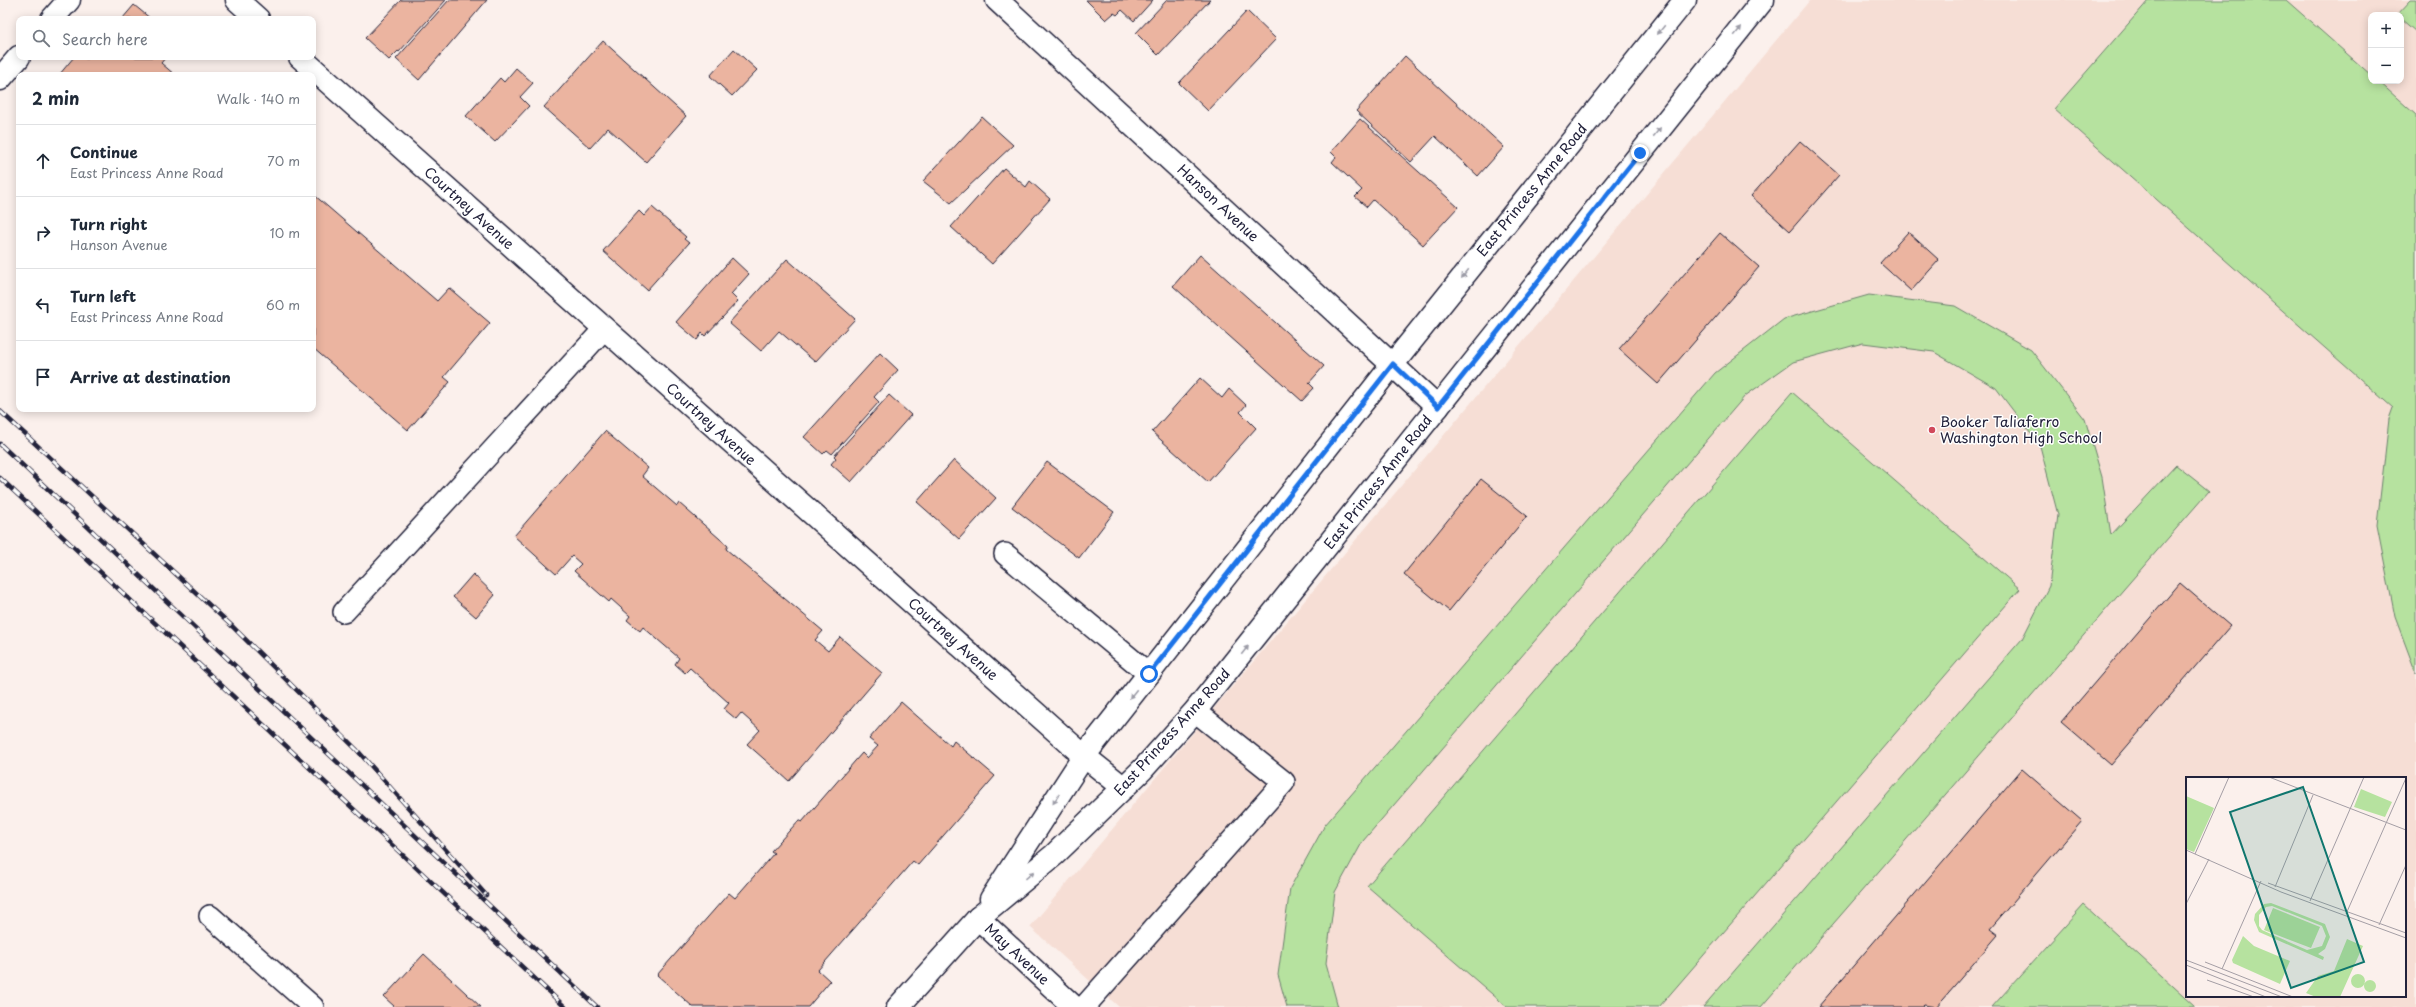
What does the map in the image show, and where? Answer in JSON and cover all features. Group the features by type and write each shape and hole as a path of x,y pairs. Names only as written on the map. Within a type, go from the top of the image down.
{"main road":[{"path":"55,16 69,0"},
{"path":"237,0 255,16"},
{"name":"Hanson Avenue","path":"997,0 1438,407"},
{"name":"East Princess Anne Road","path":"905,1005 978,918 1084,756 1393,364 1685,0"},
{"name":"East Princess Anne Road","path":"978,918 1054,855 1124,788 1195,711 1438,407 1753,4"},
{"path":"0,79 16,60"},
{"name":"Courtney Avenue","path":"303,60 1084,756 1124,788"},
{"name":"May Avenue","path":"978,918 1074,1007"}],"lane":[{"path":"344,612 604,329"},
{"path":"1005,554 1149,674"},
{"path":"1084,1007 1284,782 1195,711"},
{"path":"210,916 313,1007"}],"shaded area":[{"name":"Booker Taliaferro Washington High School","path":"1810,0 2416,0 2416,1007 1119,1007 1030,927"}],"green space":[{"path":"2149,0 2286,0 2368,72 2368,84 2381,84 2416,115 2416,673 2395,617 2377,525 2389,419 2393,408 2054,109"},
{"path":"2411,0 2416,0 2416,32 2404,22 2404,12 2400,12"},
{"path":"1869,295 1955,306 2031,350 2085,419 2102,477 2111,535 2176,465 2209,491 1761,1007 1703,1007 2022,639 2049,586 2058,515 2040,446 1996,388 1934,352 1863,343 1793,362 1745,396 1363,841 1335,892 1326,963 1338,1007 1287,1007 1278,975 1290,888 1325,825 1715,373 1784,319"},
{"path":"1792,392 2020,589 1659,1007 1507,1007 1367,886"},
{"path":"2084,905 2196,1007 1992,1007"}],"building":[{"path":"401,0 446,0 399,52 398,51 389,60 365,38"},
{"path":"449,0 487,0 419,80 396,59"},
{"path":"1086,0 1153,0 1134,21 1122,10 1117,15 1114,13 1106,20"},
{"path":"1167,0 1210,0 1158,55 1136,33"},
{"path":"134,5 147,16 125,16"},
{"path":"1247,11 1276,39 1208,111 1179,83"},
{"path":"603,41 686,116 646,162 608,128 590,148 544,107"},
{"path":"734,49 757,70 732,96 710,76"},
{"path":"1405,56 1504,147 1478,176 1435,136 1411,162 1356,111"},
{"path":"72,60 164,60 161,63 172,72 62,72"},
{"path":"516,68 533,83 520,97 529,106 495,142 466,116 500,78 504,82"},
{"path":"982,117 1013,145 951,203 923,181"},
{"path":"1360,119 1458,207 1423,245 1373,200 1367,207 1355,197 1362,190 1332,162 1336,157 1331,152"},
{"path":"1800,141 1839,175 1790,231 1751,196"},
{"path":"1004,168 1026,187 1030,181 1050,199 992,264 951,227"},
{"path":"316,197 437,301 449,288 490,323 444,377 450,382 408,430 316,351"},
{"path":"652,207 686,237 684,239 689,243 647,290 603,251 639,211 644,216"},
{"path":"1908,232 1939,260 1911,291 1880,263"},
{"path":"1720,233 1759,267 1658,384 1619,349"},
{"path":"1200,255 1324,366 1309,383 1314,388 1302,401 1173,286"},
{"path":"732,258 749,274 731,294 738,301 705,336 702,333 697,340 676,322"},
{"path":"787,259 855,319 815,362 779,331 761,351 729,323"},
{"path":"880,353 898,370 874,397 879,402 832,454 827,450 823,454 804,437"},
{"path":"1200,378 1222,398 1229,389 1246,405 1240,412 1256,428 1208,482 1152,432"},
{"path":"889,395 911,415 851,482 831,464 836,458 834,456"},
{"path":"605,431 648,468 642,476 677,506 679,503 728,546 726,549 823,631 815,640 828,651 840,637 882,673 789,781 747,744 760,730 741,713 736,719 724,709 729,703 690,668 685,673 675,664 679,658 643,627 640,631 627,620 630,616 611,599 609,602 574,571 581,564 572,556 556,574 514,536"},
{"path":"954,460 996,498 959,539 917,502"},
{"path":"1047,462 1114,512 1079,558 1012,507"},
{"path":"1481,479 1527,516 1449,611 1404,574"},
{"path":"473,574 495,595 476,617 453,597"},
{"path":"2180,583 2230,626 2111,765 2061,722"},
{"path":"901,702 951,746 954,741 995,776 918,865 913,861 818,970 830,981 808,1007 693,1007 657,975 729,893 735,898 774,853 771,851 799,820 802,822 862,753 867,758 878,746 869,739"},
{"path":"2022,769 2082,821 1990,929 1998,935 1936,1007 1924,1005 1922,1007 1818,1007"},
{"path":"424,954 481,1007 395,1007 384,997"}],"railway":[{"path":"0,411 233,627 357,750 486,895"},
{"path":"0,444 597,1007"},
{"path":"0,478 565,1007"}],"place":[{"name":"Booker Taliaferro Washington High School","path":"1932,430"}],"route":[{"path":"1149,674 1393,364 1438,407 1640,153"}]}
